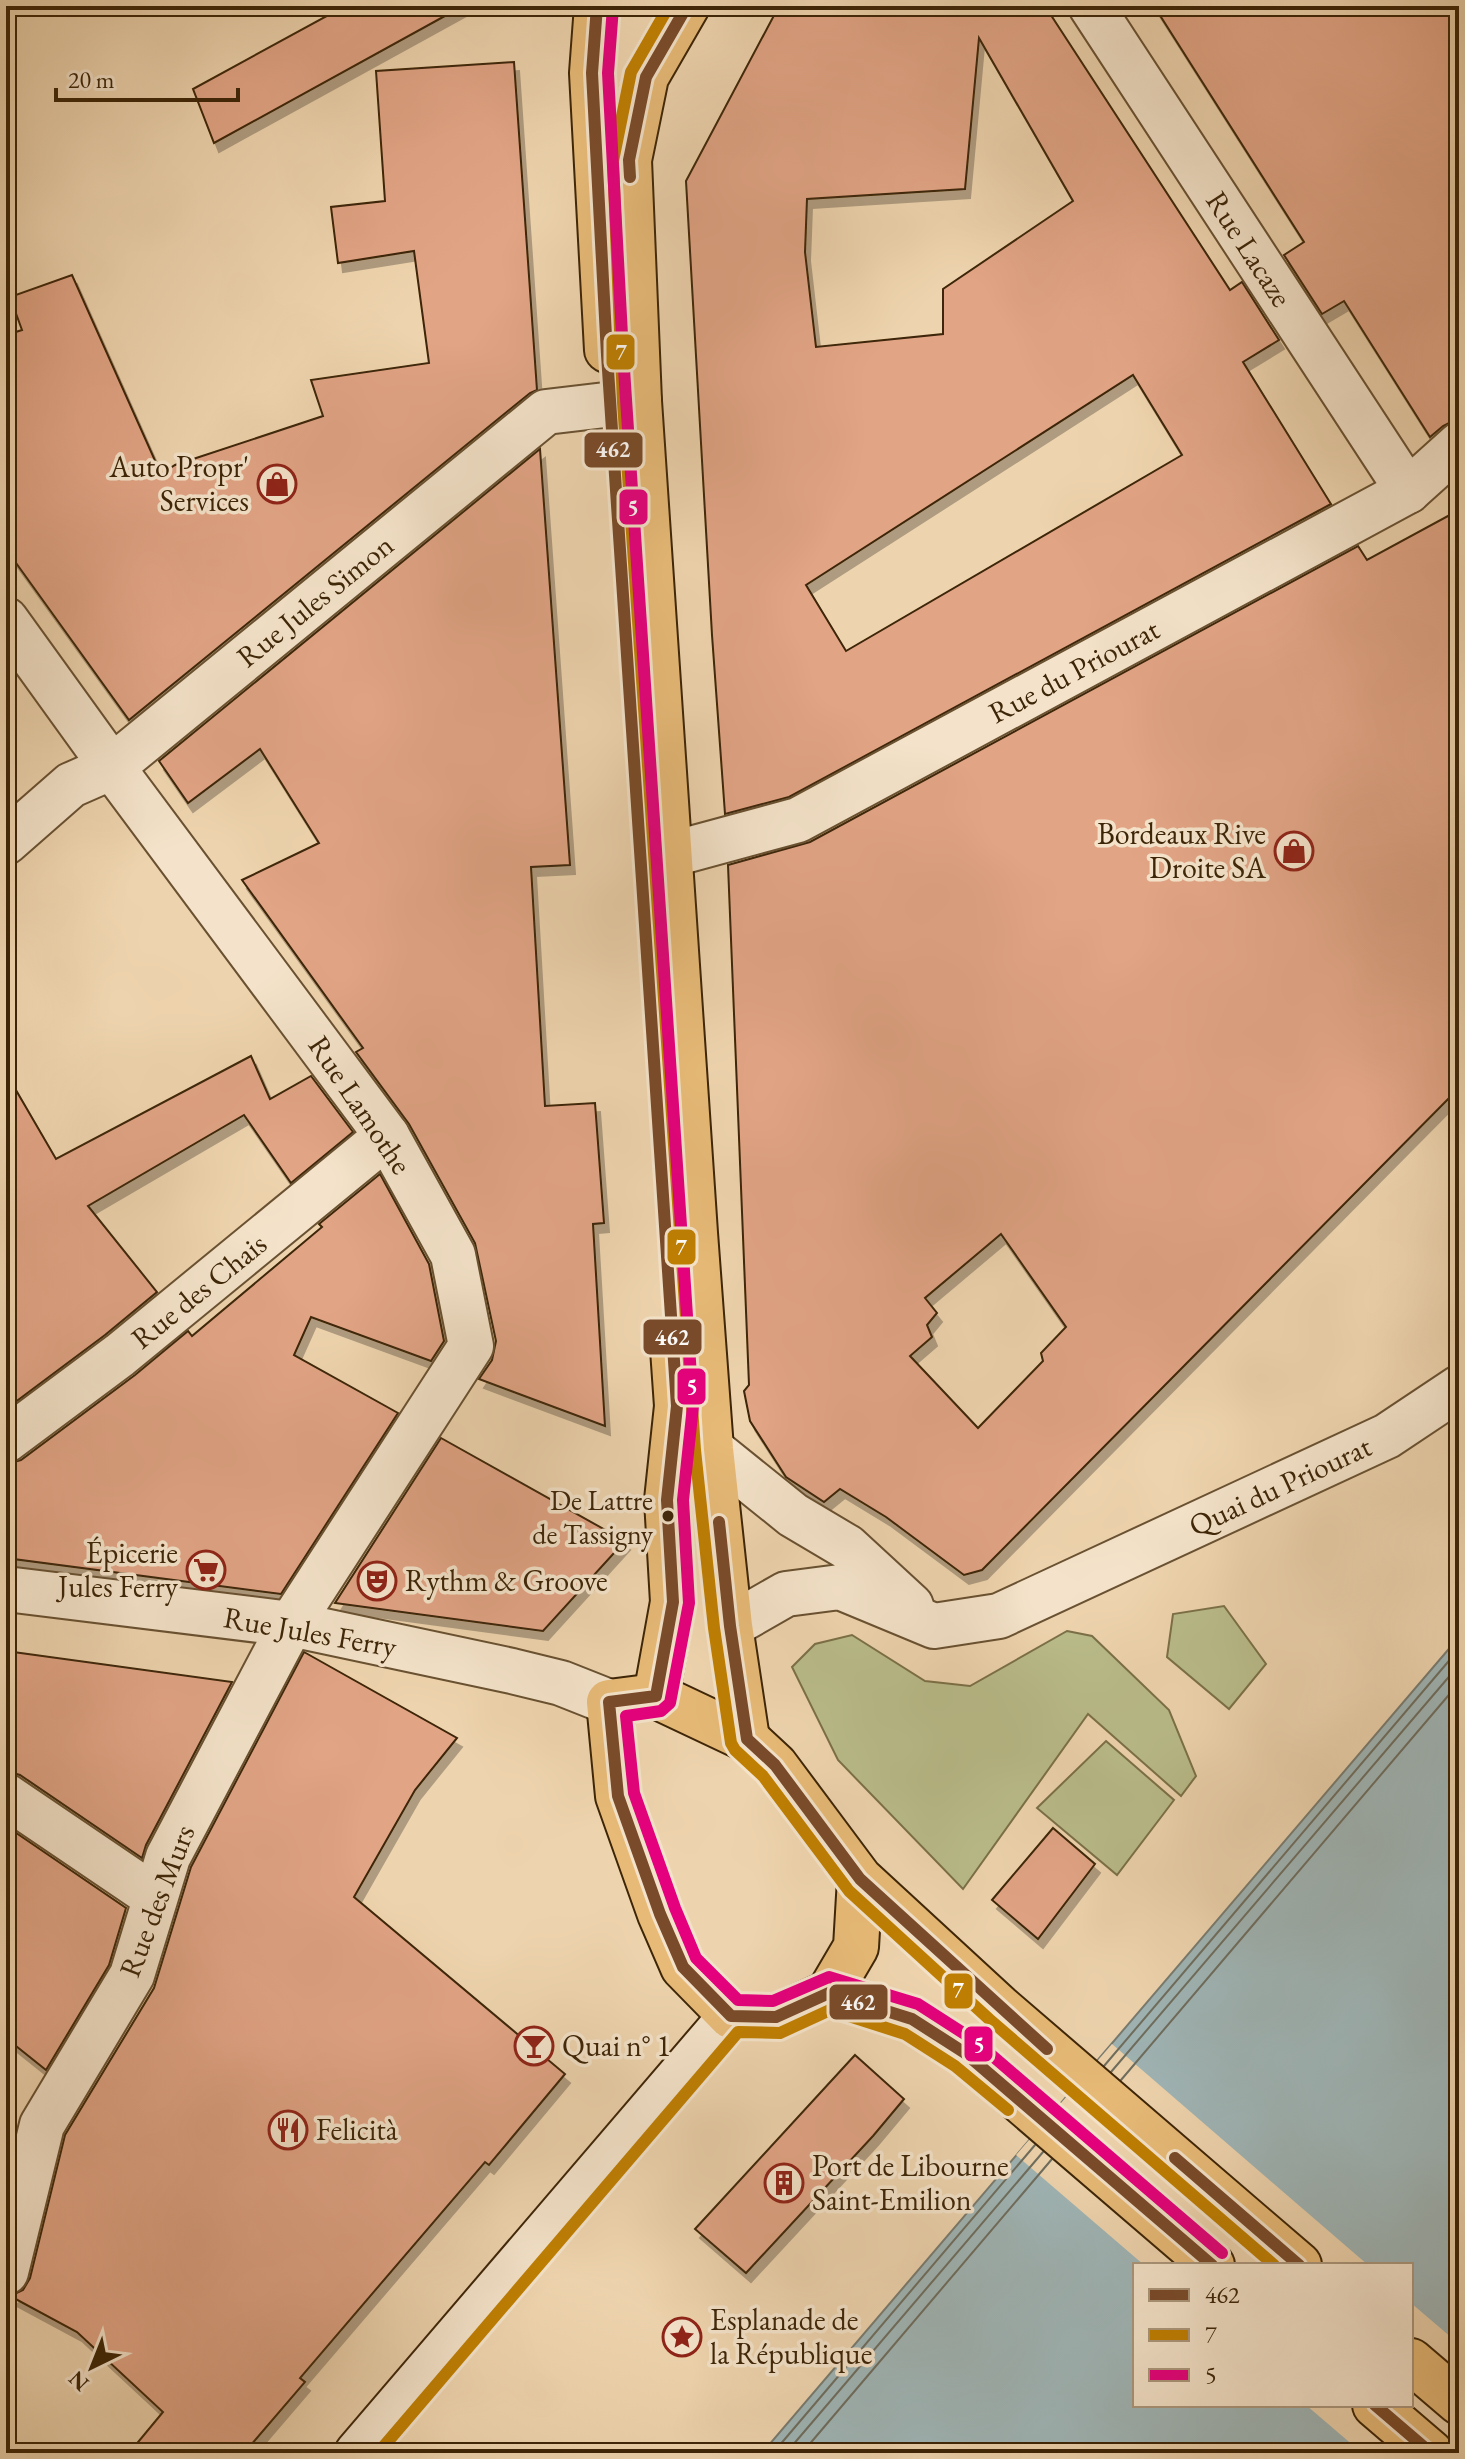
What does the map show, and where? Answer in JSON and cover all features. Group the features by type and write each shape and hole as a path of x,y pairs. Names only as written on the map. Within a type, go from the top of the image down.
{"main road":[{"path":"597,6 592,73 669,855 711,1449 730,1626 747,1739"},
{"path":"656,1696 673,1602 667,1500 677,1406 625,402 629,160 646,77 687,6"},
{"path":"860,1879 856,1947 829,1993 776,2017 731,2016 683,1967 660,1914 618,1796 609,1702 656,1696 747,1739 775,1765 860,1879 999,2007 1297,2263"},
{"path":"829,1993 912,2019 965,2053 1210,2263"},
{"path":"1413,2363 1459,2402"},
{"path":"1377,2407 1431,2453"}],"street":[{"name":"Rue Lacaze","path":"1091,6 1408,491"},
{"name":"Rue Jules Simon","path":"6,842 71,785 112,767 546,412 625,402"},
{"name":"Rue du Priourat","path":"669,855 798,820 1408,491 1459,445"},
{"name":"Rue Lamothe","path":"6,620 387,1136 453,1255 471,1346 291,1624"},
{"name":"Rue des Chais","path":"6,1440 120,1355 387,1136"},
{"name":"Quai du Priourat","path":"934,1626 999,1616 1096,1573 1387,1436 1459,1388"},
{"path":"711,1449 793,1515 847,1547 934,1626"},
{"path":"730,1626 786,1594 840,1587 934,1626"},
{"name":"Rue Jules Ferry","path":"6,1589 291,1624 561,1683 609,1702"},
{"name":"Rue des Murs","path":"6,2272 42,2125 132,1975 168,1857 291,1624"},
{"path":"6,1796 155,1897"},
{"path":"357,2453 731,2016"}],"green space":[{"path":"1224,1606 1266,1664 1229,1709 1167,1657 1173,1614"},
{"path":"1067,1631 1092,1636 1169,1710 1196,1776 1181,1796 1088,1714 963,1889 838,1760 792,1667 815,1644 852,1635 925,1681 970,1686"},
{"path":"1106,1741 1174,1800 1117,1875 1037,1808"}],"water":[{"path":"1459,1637 1459,2453 762,2453"}],"pier":[{"path":"1112,2044 1366,2263 1142,2263 1016,2155"},
{"path":"1413,2305 1459,2344 1459,2453 1362,2453 1308,2407 1413,2407"}],"building":[{"path":"345,6 463,6 214,143 193,89"},
{"path":"779,6 1045,6 1230,290 1242,282 1279,340 1243,362 1331,504 789,797 725,814 686,181","holes":["979,38 1073,201 943,289 943,334 816,347 805,252 807,199 965,189","1133,375 1182,455 846,651 806,585"]},
{"path":"1154,6 1459,6 1459,421 1443,426 1430,437 1344,301 1322,314 1284,255 1304,242"},
{"path":"514,62 537,390 129,720 6,549 6,335 22,330 10,297 72,275 161,474 175,465 323,416 311,380 429,363 414,251 338,263 331,207 385,201 376,71"},
{"path":"540,449 570,865 531,867 545,1106 595,1103 604,1223 593,1224 605,1426 479,1379 492,1360 496,1341 475,1243 409,1124 356,1052 363,1048 242,880 319,843 260,749 188,803 159,761"},
{"path":"1459,510 1459,1088 982,1570 964,1575 886,1517 840,1489 824,1502 786,1477 750,1421 744,1391 749,1385 728,865 810,842 1358,546 1367,560","holes":["1001,1234 1066,1327 1041,1353 1043,1361 978,1428 910,1356 932,1337 927,1325 937,1313 925,1298"]},
{"path":"251,1056 270,1099 311,1076 353,1132 291,1183 244,1115 88,1206 157,1292 6,1409 6,1073 56,1159"},
{"path":"380,1174 429,1264 444,1341 431,1361 311,1317 294,1355 398,1413 281,1594 6,1558 6,1464 21,1460 135,1375 188,1331 192,1336"},
{"path":"441,1438 625,1541 543,1631 335,1603"},
{"path":"6,1651 232,1682 142,1858 20,1775 6,1771"},
{"path":"304,1652 457,1738 415,1790 354,1897 565,2074 489,2165 485,2162 300,2378 305,2382 244,2453 129,2453 163,2412 77,2332 10,2296 23,2290 30,2278 65,2135 154,1988 191,1867"},
{"path":"6,1826 126,1908 109,1965 46,2070 6,2038"},
{"path":"1053,1828 1095,1864 1038,1939 992,1900"},
{"name":"Port de Libourne Saint-Emilion","path":"855,2055 904,2099 746,2273 695,2229"}],"transit line":[{"name":"462","path":"597,6 592,73 607,355 677,1406 667,1500 673,1602 656,1696 609,1702 618,1796 660,1914 683,1967 731,2016 776,2017 829,1993 912,2019 965,2053 1210,2263"},
{"name":"7","path":"669,6 631,72 613,161 623,402 695,1450 714,1628 731,1743 763,1776 849,1891 989,2019 1272,2263"},
{"name":"462","path":"630,177 629,160 646,77 687,6"},
{"name":"5","path":"613,7 608,73 623,354 693,1406 683,1500 689,1603 670,1703 661,1711 626,1716 634,1793 696,1958 738,2000 773,2001 829,1977 918,2004 974,2040 1222,2253"},
{"name":"462","path":"719,1522 747,1739 775,1765 860,1879 1047,2049"},
{"name":"7","path":"378,2453 738,2032 780,2033 830,2010 905,2034 955,2066 1008,2110"},
{"name":"462","path":"1175,2158 1297,2263"},
{"name":"462","path":"1377,2407 1431,2453"}],"place":[{"name":"Auto Propr' Services","path":"277,484"},
{"name":"Bordeaux Rive Droite SA","path":"1294,851"},
{"name":"De Lattre de Tassigny","path":"668,1516"},
{"name":"Épicerie Jules Ferry","path":"206,1570"},
{"name":"Rythm & Groove","path":"377,1581"},
{"name":"Quai n° 1","path":"534,2046"},
{"name":"Felicità","path":"288,2130"},
{"name":"Port de Libourne Saint-Emilion","path":"784,2183"},
{"name":"Esplanade de la République","path":"682,2337"}]}
